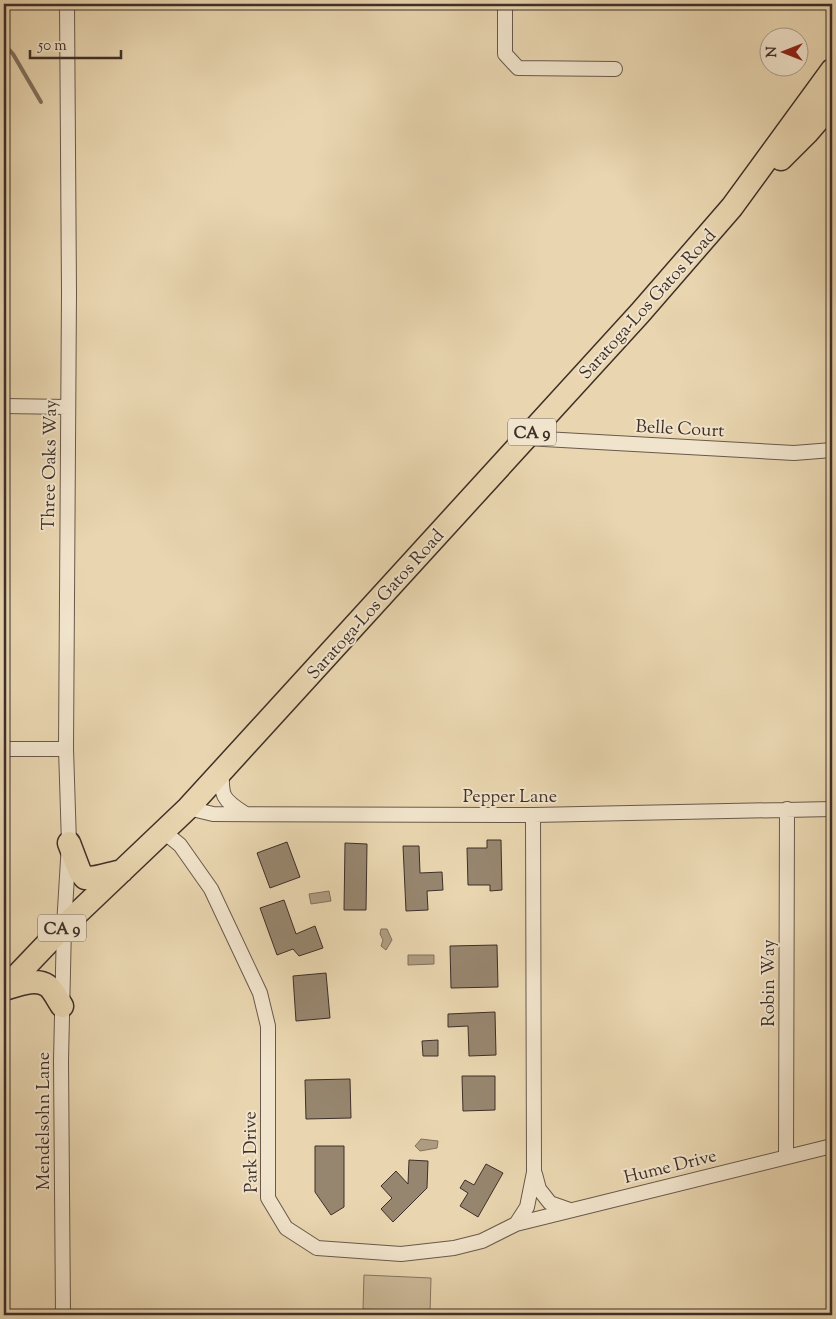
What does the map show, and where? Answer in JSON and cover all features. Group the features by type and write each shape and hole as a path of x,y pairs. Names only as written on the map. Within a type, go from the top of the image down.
{"main road":[{"name":"Saratoga-Los Gatos Road","path":"732,208 832,70"},
{"name":"Saratoga-Los Gatos Road","path":"4,989 64,926 188,808 640,313 732,208 807,133 832,104"},
{"path":"69,843 80,872 86,878 94,879 104,874 123,871"},
{"path":"4,989 26,982 37,982 47,985 62,1006"}],"street":[{"name":"Three Oaks Way","path":"64,926 69,843 66,749 69,293 67,4"},
{"path":"505,4 505,54 518,68 614,69"},
{"path":"4,406 68,407"},
{"name":"Belle Court","path":"526,438 794,453 832,450"},
{"path":"4,749 66,749"},
{"path":"222,770 222,792 229,804 245,814"},
{"name":"Pepper Lane","path":"188,808 213,814 533,815 832,809"},
{"name":"Robin Way","path":"786,1157 787,809"},
{"path":"516,1224 528,1207 534,1172 533,815"},
{"name":"Park Drive","path":"164,832 180,845 211,889 260,993 268,1026 268,1198 286,1228 317,1248 401,1254 454,1248 482,1241 516,1224"},
{"name":"Mendelsohn Lane","path":"63,1315 61,1061 64,926"},
{"name":"Hume Drive","path":"516,1224 832,1146"},
{"path":"534,1172 539,1189 550,1203 570,1210"}],"shaded area":[{"path":"329,891 331,901 311,904 309,894"},
{"path":"381,929 387,929 392,940 386,950 381,946 383,940 380,934"},
{"path":"408,955 434,955 434,964 408,965"},
{"path":"421,1139 438,1141 437,1148 420,1151 415,1146"},
{"path":"364,1275 431,1278 430,1312 363,1309"}],"building":[{"path":"487,840 501,840 502,890 490,891 490,885 468,885 467,848 487,848"},
{"path":"287,842 300,877 270,888 257,853"},
{"path":"345,843 367,844 366,910 344,910"},
{"path":"403,846 419,846 420,873 442,872 443,890 427,891 428,910 406,911"},
{"path":"284,900 296,934 315,926 323,948 299,956 293,949 277,955 260,908"},
{"path":"497,945 498,987 451,988 450,946"},
{"path":"326,973 330,1018 296,1021 293,976"},
{"path":"495,1012 496,1055 469,1056 468,1026 448,1027 448,1014"},
{"path":"438,1040 438,1056 423,1056 422,1041"},
{"path":"462,1076 495,1076 495,1110 463,1111"},
{"path":"350,1079 351,1118 306,1119 305,1080"},
{"path":"315,1146 344,1146 344,1207 331,1215 315,1192"},
{"path":"409,1160 428,1161 427,1188 393,1222 381,1209 392,1198 381,1186 396,1171 408,1184"},
{"path":"486,1164 503,1173 478,1217 460,1206 468,1193 460,1188 465,1180 474,1185"}],"waterway":[{"path":"4,44 13,54 41,102"}]}
